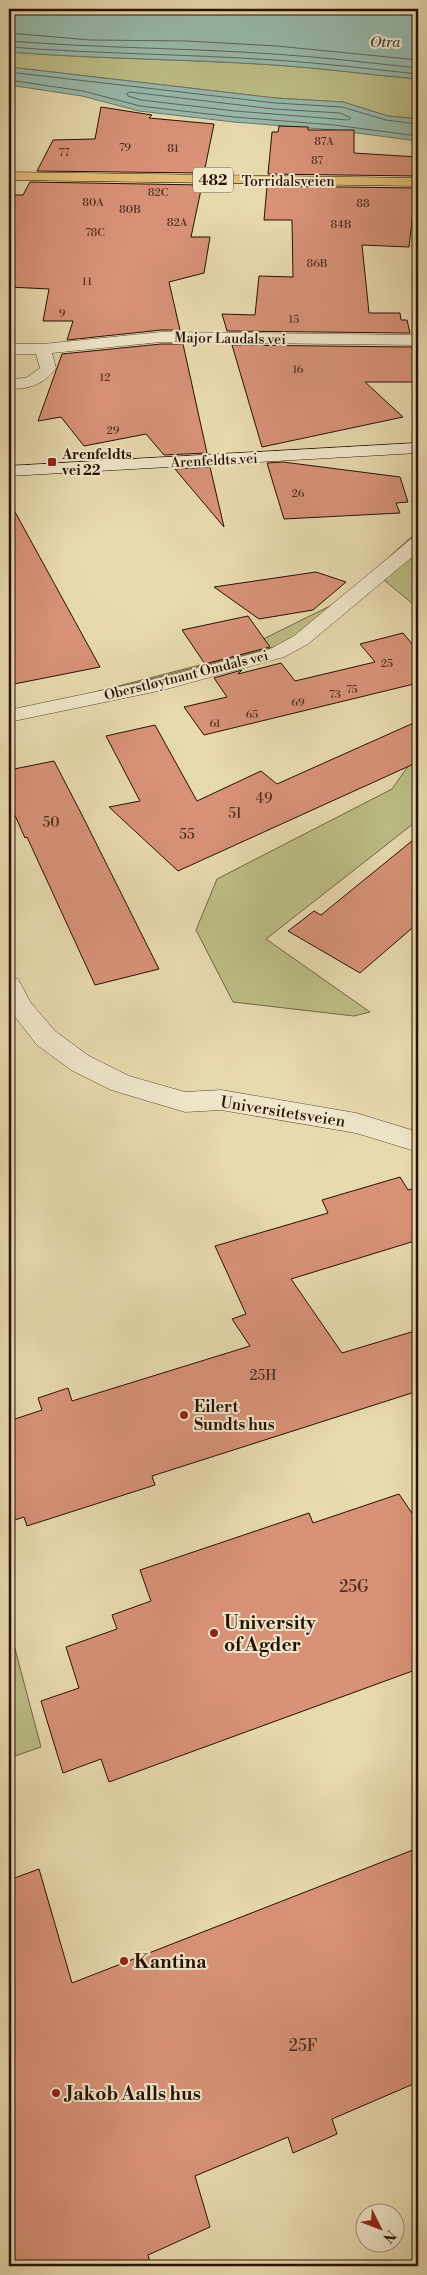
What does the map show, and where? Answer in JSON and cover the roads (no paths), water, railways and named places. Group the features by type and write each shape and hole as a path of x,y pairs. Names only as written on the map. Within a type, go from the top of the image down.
{"main road":[{"name":"Torridalsveien","path":"9,176 418,182"}],"street":[{"name":"Major Laudals vei","path":"9,349 43,349 161,336 418,340"},
{"path":"9,384 24,384 42,377 48,368 43,349"},
{"name":"Arenfeldts vei","path":"9,471 418,448"},
{"name":"Oberstløytnant Omdals vei","path":"9,716 64,702 162,684 276,653 301,640 418,543"},
{"name":"Universitetsveien","path":"9,985 21,1008 46,1038 80,1063 120,1083 185,1102 221,1100 356,1123 418,1142"}],"water":[{"name":"Otra","path":"9,9 418,9 418,79 275,65 9,52"},
{"path":"9,67 275,98 343,102 388,116 418,119 418,141 334,130 234,122 139,111 82,96 9,85"}],"place":[{"name":"Arenfeldts vei 22","path":"52,462"},
{"name":"Eilert Sundts hus","path":"184,1415"},
{"name":"University of Agder","path":"214,1633"},
{"name":"Kantina","path":"124,1961"},
{"name":"Jakob Aalls hus","path":"56,2093"}]}
